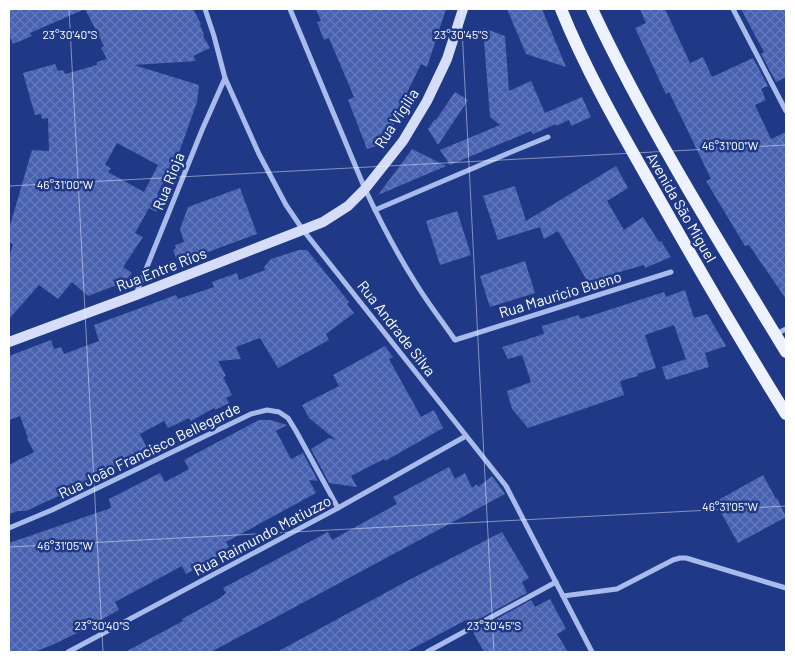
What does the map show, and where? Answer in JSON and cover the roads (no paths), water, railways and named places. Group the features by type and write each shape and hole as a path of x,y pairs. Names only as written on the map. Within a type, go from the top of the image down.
{"main road":[{"name":"Avenida São Miguel","path":"561,9 614,119 695,264 786,414"},
{"name":"Avenida São Miguel","path":"592,9 617,62 658,136 781,332 786,352"}],"street":[{"name":"Rua Andrade Silva","path":"205,9 225,78 259,154 286,205 303,230 506,486 592,652"},
{"path":"290,9 364,189 375,210 548,137"},
{"name":"Rua Vigilia","path":"323,222 348,206 403,140 427,101 446,59 463,9"},
{"path":"734,9 786,111"},
{"name":"Rua Rioja","path":"136,295 202,130 225,78"},
{"name":"Rua Maurício Bueno","path":"375,210 415,284 455,340 671,272"},
{"name":"Rua Entre Rios","path":"9,342 323,222"},
{"name":"Rua João Francisco Bellegarde","path":"9,528 52,510 251,414 267,410 279,412 288,418 338,508"},
{"name":"Rua Raimundo Matiuzzo","path":"68,652 338,508 466,436"},
{"path":"564,596 617,589 680,558 686,558 786,588"},
{"path":"427,652 556,582"}]}
